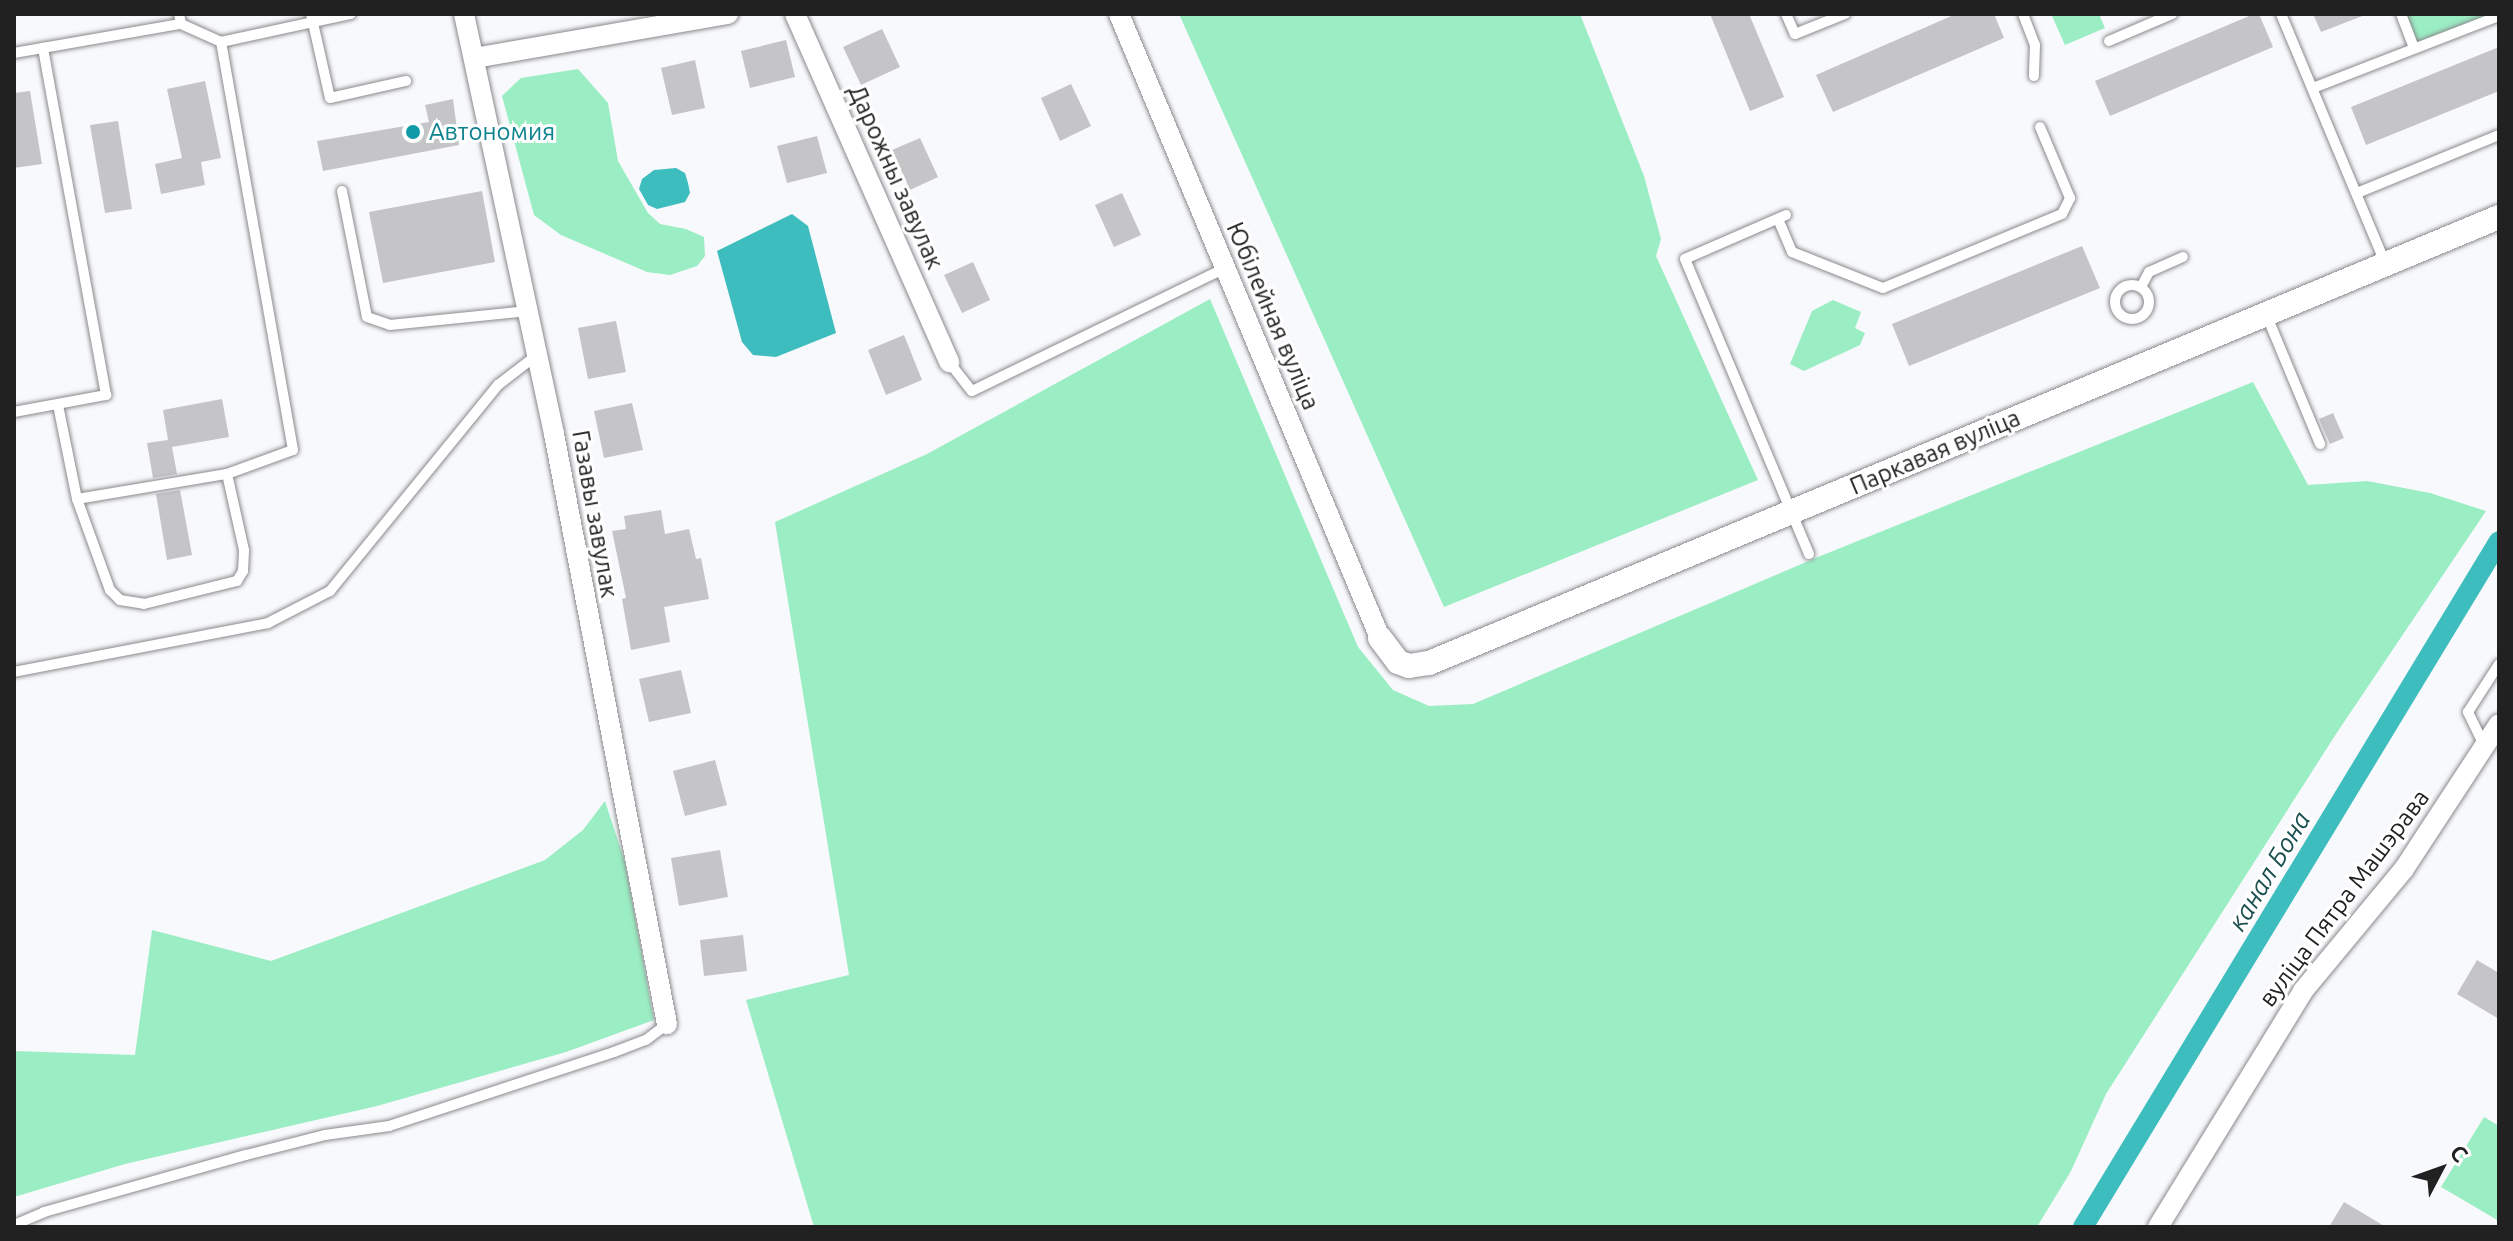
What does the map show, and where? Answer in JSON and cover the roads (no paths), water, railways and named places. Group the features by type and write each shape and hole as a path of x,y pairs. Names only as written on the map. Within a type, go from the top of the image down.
{"street":[{"name":"Газавы завулак","path":"464,14 537,355 667,1024"},
{"path":"475,58 728,14"},
{"name":"Дарожны завулак","path":"795,14 949,362"},
{"name":"Юбілейная вуліца","path":"1119,14 1380,638"},
{"name":"Паркавая вуліца","path":"1380,638 1398,662 1409,666 1429,663 2499,217"},
{"name":"вуліца Пятра Машэрава","path":"2158,1227 2303,991 2404,869 2499,724"}],"lane":[{"path":"14,53 180,19 221,42 312,18 351,14"},
{"path":"1786,14 1795,34 1845,14"},
{"path":"2023,14 2035,45 2034,76"},
{"path":"2109,41 2148,19 2172,14"},
{"path":"2281,14 2386,263"},
{"path":"2401,14 2414,48"},
{"path":"2313,88 2499,16"},
{"path":"312,18 330,98 406,81"},
{"path":"77,499 227,474 293,450 221,42"},
{"path":"14,412 106,395 43,48"},
{"path":"1809,554 1685,259 1782,217 1792,252 1883,288 2062,214 2070,198 2040,127"},
{"path":"2357,193 2499,135"},
{"path":"342,191 367,317 390,325 528,311"},
{"path":"2141,287 2149,272 2183,257"},
{"path":"949,362 972,391 1225,268"},
{"path":"2130,285 2141,287 2149,301 2141,316 2125,317 2112,311 2121,289 2130,285"},
{"path":"2265,312 2320,444"},
{"path":"14,672 268,623 330,591 498,385 537,355"},
{"path":"58,405 77,499 110,590 120,600 144,604 237,581 243,571 244,550 227,474"},
{"path":"2485,747 2468,712 2499,664"},
{"path":"14,1225 44,1212 246,1155 325,1135 389,1126 614,1052 646,1040 667,1024"}],"water":[{"path":"676,168 685,173 688,183 690,193 685,202 657,209 648,205 639,189 642,179 654,170"},
{"path":"792,214 808,226 836,333 776,357 753,355 742,342 717,251"}],"waterway":[{"name":"канал Бона","path":"2083,1227 2499,541"}],"place":[{"name":"Автономия","path":"413,132"}]}
